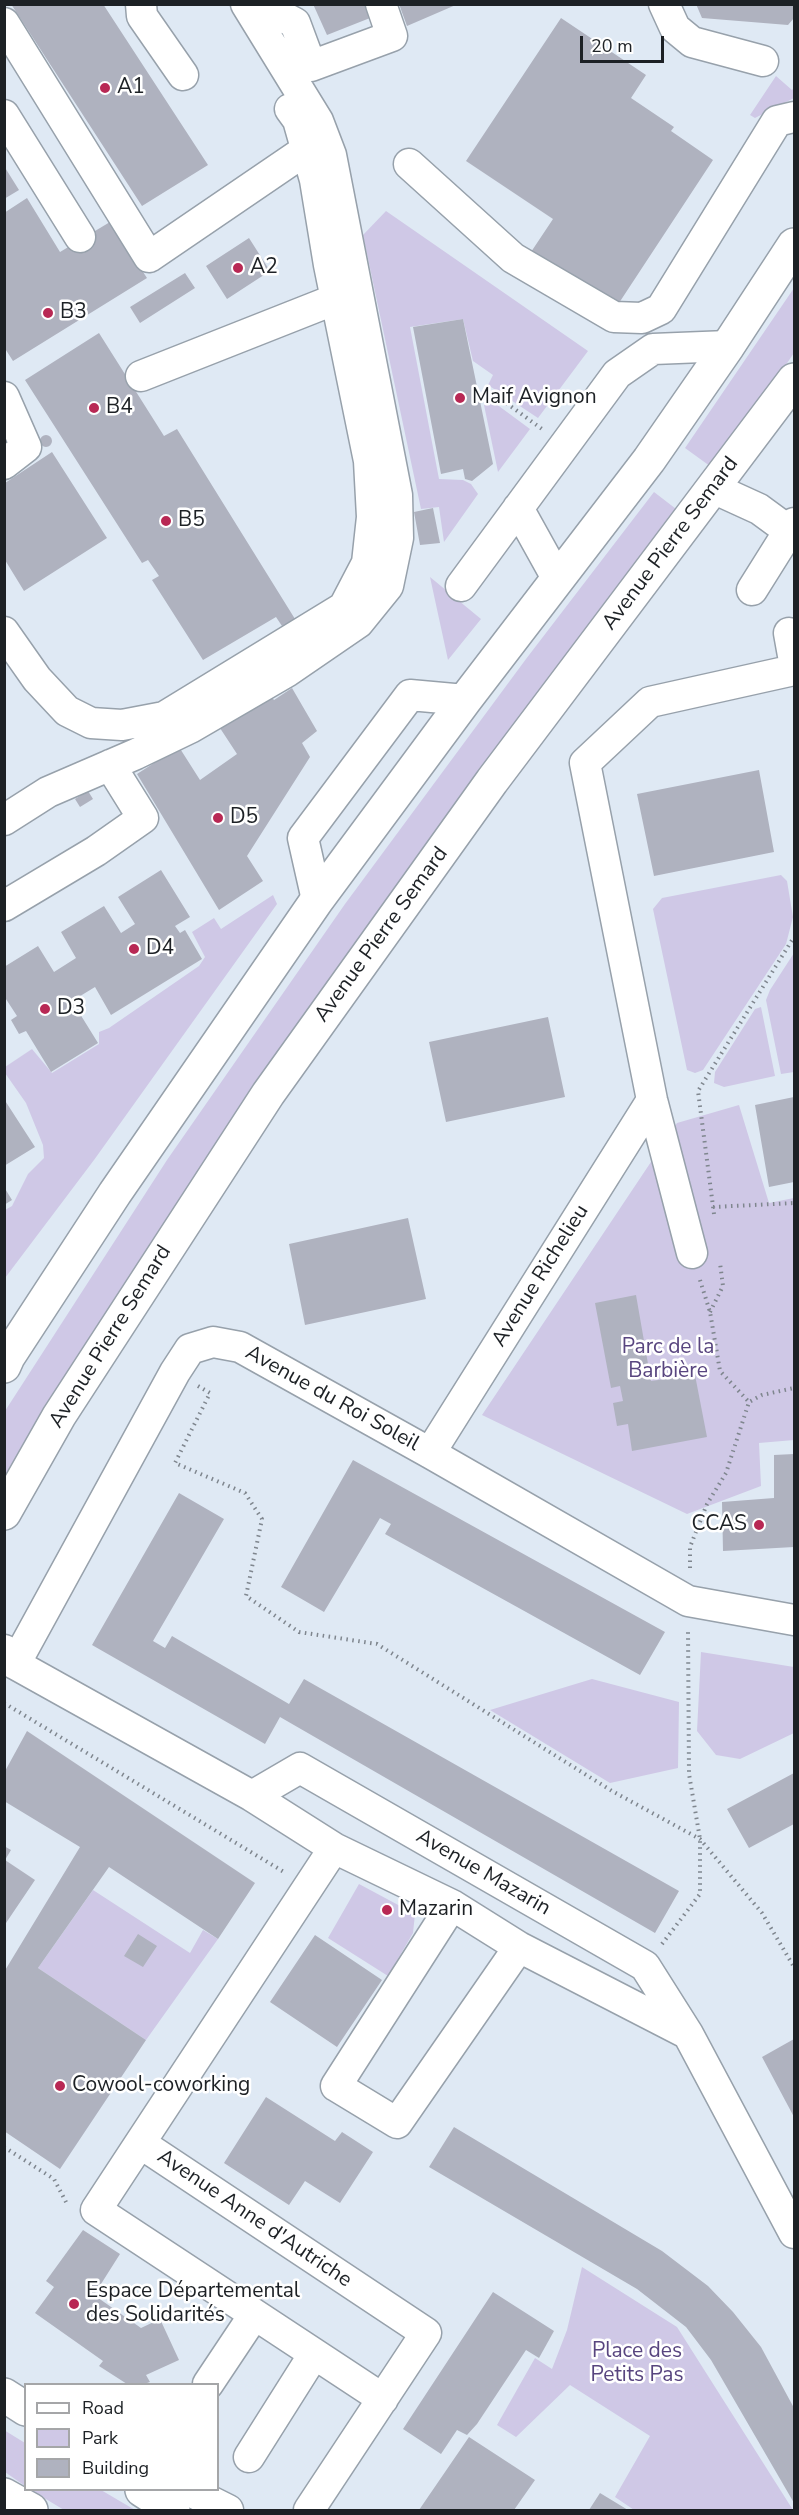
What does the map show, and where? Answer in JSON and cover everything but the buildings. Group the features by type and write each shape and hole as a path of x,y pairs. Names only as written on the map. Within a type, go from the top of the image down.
{"main road":[{"path":"5,1359 115,1193 317,900 465,700 649,460 795,245"},
{"name":"Avenue Pierre Semard","path":"4,1513 59,1416 268,1094 492,781 795,380"},
{"path":"4,2394 24,2408"},
{"path":"143,2491 173,2511"},
{"path":"4,2495 31,2511"}],"street":[{"path":"141,4 142,16 183,75"},
{"path":"4,632 37,679 67,711 91,723 122,725 164,717 344,607 367,563 372,516 369,461 336,299 315,180 298,120 225,4"},
{"path":"4,820 48,792 190,728 288,671 358,623 388,586 398,538 397,495 331,155 318,122 246,4"},
{"path":"273,4 278,14 295,23 311,66 392,36 381,4"},
{"path":"664,4 675,28 692,42 763,61"},
{"path":"4,23 149,257 306,150"},
{"path":"4,115 80,237"},
{"path":"409,164 513,258 614,317 642,318 661,309 777,121 795,117"},
{"path":"141,376 336,299"},
{"path":"461,586 616,374 653,349 728,346"},
{"path":"4,397 26,447 4,464"},
{"path":"713,488 793,528 752,590"},
{"path":"518,508 558,580"},
{"path":"706,1252 652,1100 585,763 650,702 795,670"},
{"path":"317,900 303,838 410,695 465,700"},
{"path":"4,906 96,851 143,818 110,765"},
{"name":"Avenue Richelieu","path":"430,1453 652,1100"},
{"name":"Avenue du Roi Soleil","path":"10,1657 175,1372 190,1349 213,1341 240,1347 688,1600 795,1620"},
{"name":"Avenue Mazarin","path":"10,1657 252,1796 334,1848 452,1905 519,1947 688,2034"},
{"name":"Avenue Mazarin","path":"252,1796 300,1768 645,1966 688,2034 795,2233"},
{"name":"Avenue Anne d'Autriche","path":"309,2511 426,2333 140,2143 334,1848"},
{"path":"452,1905 336,2086 397,2123 519,1947"},
{"path":"140,2143 96,2210 382,2399"},
{"path":"209,2383 254,2315"},
{"path":"249,2457 314,2354"},
{"path":"4,2394 24,2403"},
{"path":"190,2491 228,2511"}],"path":[{"path":"487,389 563,447"},
{"path":"715,1218 698,1091 795,937"},
{"path":"713,1207 795,1203"},
{"path":"706,1252 710,1312 720,1371 749,1402"},
{"path":"706,1252 723,1286 710,1312"},
{"path":"175,1372 210,1393 176,1463 245,1493 262,1519 246,1596 299,1632 377,1644 612,1791 700,1839 762,1913 795,1967"},
{"path":"645,1966 700,1894 700,1839 689,1774 690,1547 707,1504 726,1473 749,1402 762,1395 795,1388"},
{"path":"4,1703 308,1887"},
{"path":"4,2147 54,2179 67,2204"}],"green space":[{"path":"776,76 792,90 794,88 794,98 755,118 750,115"},
{"path":"386,211 588,351 538,418 488,385 493,375 473,361 463,319 410,327 439,479 463,480 471,484 478,494 444,542 439,507 421,509 363,235"},
{"path":"794,288 794,353 714,469 685,448"},
{"path":"488,398 530,429 498,472 484,405"},
{"path":"654,492 680,512 276,1056 107,1311 5,1476 5,1411 167,1160 345,904 526,659"},
{"path":"430,577 481,619 448,660"},
{"path":"781,875 787,881 793,917 786,944 703,1070 695,1073 687,1070 653,909 662,898"},
{"path":"273,895 277,904 94,1160 5,1278 5,1210 12,1206 28,1174 44,1158 43,1145 26,1103 5,1073 5,1067 32,1049 52,1073 99,1044 99,1032 109,1028 199,966 205,957 192,932 214,918 221,929"},
{"path":"794,953 794,1072 781,1074 766,1000"},
{"path":"761,1007 775,1076 724,1087 714,1083 715,1072 755,1009"},
{"name":"Parc de la Barbière","path":"739,1105 769,1203 794,1198 794,1440 759,1443 761,1486 687,1514 482,1415 677,1123"},
{"path":"701,1652 794,1667 794,1733 740,1759 716,1755 697,1731"},
{"path":"592,1679 679,1702 678,1768 610,1783 490,1710"},
{"path":"359,1884 415,1914 413,1933 388,1976 328,1938"},
{"path":"93,1890 190,1953 203,1930 218,1939 146,2040 38,1968"},
{"name":"Place des Petits Pas","path":"582,2267 677,2327 793,2510 634,2510 615,2497 650,2436 570,2385 516,2437 497,2425 535,2358 552,2369 567,2330"},
{"path":"4,2430 24,2442 24,2485 5,2472"},
{"path":"33,2491 103,2491 135,2510 64,2510"}],"place":[{"name":"A1","path":"105,88"},
{"name":"A2","path":"238,268"},
{"name":"B3","path":"48,313"},
{"name":"Maif Avignon","path":"460,398"},
{"name":"B4","path":"94,408"},
{"name":"B5","path":"166,521"},
{"name":"D5","path":"218,818"},
{"name":"D4","path":"134,949"},
{"name":"D3","path":"45,1009"},
{"name":"CCAS","path":"759,1525"},
{"name":"Mazarin","path":"387,1910"},
{"name":"Cowool-coworking","path":"60,2086"},
{"name":"Espace Départemental des Solidarités","path":"74,2304"}]}
